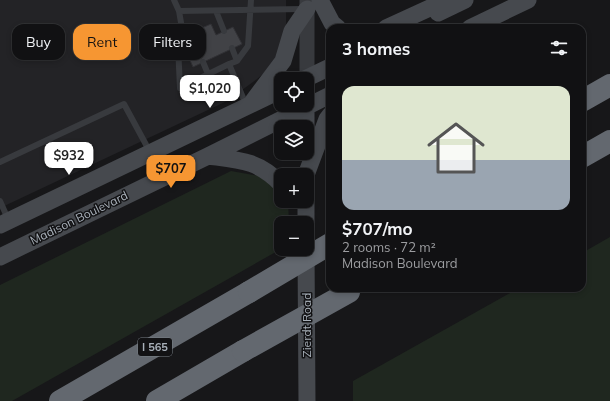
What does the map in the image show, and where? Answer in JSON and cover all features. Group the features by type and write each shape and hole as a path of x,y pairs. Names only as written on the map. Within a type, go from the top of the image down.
{"highway":[{"path":"586,99 610,84"},
{"path":"586,155 610,142"},
{"name":"I 565","path":"60,401 326,246"},
{"path":"157,401 348,292"}],"main road":[{"path":"395,24 447,0"},
{"path":"416,24 465,0"},
{"path":"478,24 528,0"},
{"path":"249,106 283,61 292,31 311,3 333,24"},
{"path":"314,75 326,69"},
{"path":"4,222 274,94"},
{"name":"Madison Boulevard","path":"314,102 326,97"},
{"name":"Madison Boulevard","path":"0,257 208,156 294,112"},
{"path":"309,168 326,122"},
{"path":"208,156 247,162 267,171 274,178"},
{"name":"Zierdt Road","path":"306,256 307,401"}],"street":[{"path":"306,72 311,3"}],"lane":[{"path":"174,0 181,24"},
{"path":"179,60 180,88 237,61 248,46 251,0"},
{"path":"178,11 251,10 311,3"},
{"path":"216,11 224,31"},
{"path":"232,48 237,61"},
{"path":"203,62 208,74"},
{"path":"229,64 249,106"},
{"path":"0,162 124,104 151,153"},
{"path":"0,201 4,222"}],"shaded area":[{"path":"0,0 286,0 286,31 280,60 227,101 0,208"},
{"path":"231,171 265,177 274,182 274,208 288,208 289,216 274,216 274,253 12,401 0,401 0,285"},
{"path":"610,237 610,401 353,401 353,381 512,292 586,292 586,251"}],"building":[{"path":"211,24 216,35 233,27 242,44 193,67 190,60 206,60 206,26"}]}
